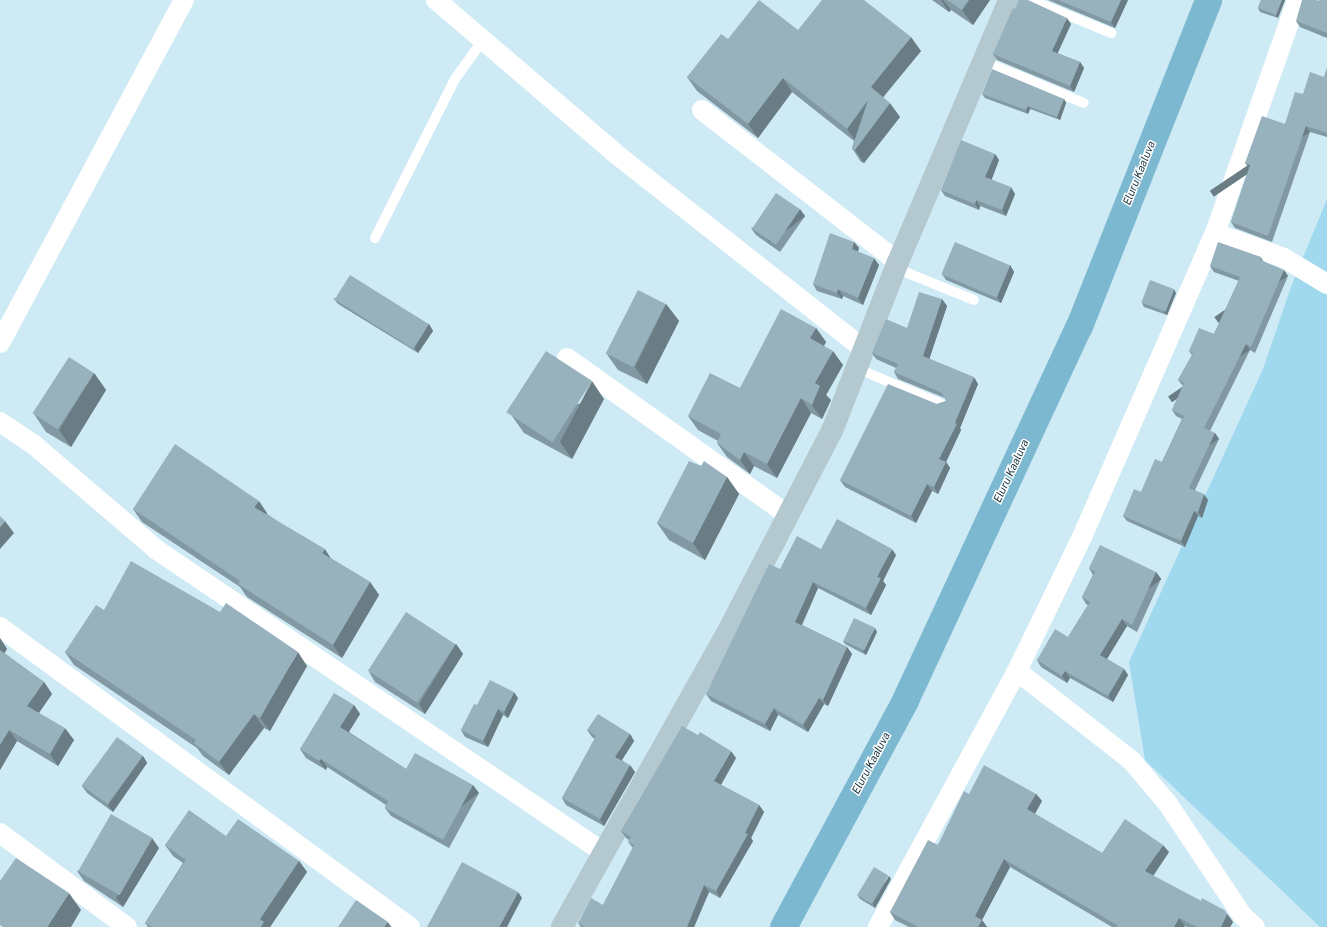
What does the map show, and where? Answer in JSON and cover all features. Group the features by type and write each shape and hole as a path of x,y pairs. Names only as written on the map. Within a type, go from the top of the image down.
{"street":[{"path":"2,335 184,0"},
{"path":"436,0 860,359"},
{"path":"562,927 725,637 832,431 897,265 1009,0"},
{"path":"878,927 1017,671 1082,537 1215,233 1297,0"},
{"path":"702,110 897,265"},
{"path":"1215,233 1284,258 1327,284"},
{"path":"567,358 788,515"},
{"path":"0,422 32,444 157,550 603,852"},
{"path":"0,627 410,927"},
{"path":"1017,671 1131,760 1168,804 1244,923"},
{"path":"0,833 127,927"}],"lane":[{"path":"1031,0 1111,33"},
{"path":"375,238 455,79 483,40"},
{"path":"983,62 1084,103"},
{"path":"897,265 974,300"},
{"path":"860,359 944,405"}],"shaded area":[{"path":"1327,199 1327,927 1320,927 1145,760 1129,662 1263,369 1291,287"}],"building":[{"path":"759,0 798,30 822,0 864,0 911,37 871,87 890,103 855,150 852,148 868,100 847,129 783,78 748,124 687,77 721,34 728,39"},
{"path":"947,0 969,0 962,10"},
{"path":"1019,0 1028,0 1067,18 1052,51 1080,62 1070,86 993,54 1013,8 1015,9"},
{"path":"1058,0 1121,0 1111,22"},
{"path":"1261,0 1282,0 1276,15 1258,8"},
{"path":"1302,0 1327,0 1327,33 1296,21"},
{"path":"1327,68 1327,133 1306,126 1268,236 1231,222 1250,165 1245,163 1262,116 1285,124 1295,92 1303,94 1310,72 1324,77"},
{"path":"992,69 1064,99 1057,117 1028,106 1026,110 982,94"},
{"path":"961,140 995,154 985,177 1011,187 1002,210 976,200 975,204 941,190"},
{"path":"776,193 800,209 776,245 752,229"},
{"path":"830,233 854,242 852,249 874,258 858,298 838,289 837,293 813,284"},
{"path":"955,242 1010,265 997,298 941,274"},
{"path":"1218,242 1261,257 1260,260 1284,270 1251,347 1246,344 1204,428 1215,433 1189,488 1204,494 1198,512 1194,511 1181,541 1123,516 1134,489 1141,492 1155,459 1162,462 1184,416 1172,410 1184,383 1178,380 1193,353 1189,351 1199,328 1214,334 1240,277 1210,266"},
{"path":"350,275 429,324 414,349 335,300"},
{"path":"1150,280 1174,289 1166,312 1141,302"},
{"path":"638,290 666,304 633,367 606,353"},
{"path":"919,292 942,299 923,356 974,377 955,423 957,424 939,459 946,462 934,487 927,484 911,516 840,480 888,384 937,404 946,401 942,393 894,372 898,364 872,353 886,319 907,328"},
{"path":"781,309 816,328 810,338 833,351 815,383 820,386 812,405 801,398 767,464 744,452 740,460 717,443 721,434 688,416 710,373 740,388"},
{"path":"546,351 592,381 552,442 506,412"},
{"path":"69,357 94,373 58,430 33,413"},
{"path":"175,444 259,501 254,507 325,549 322,553 370,582 333,645 238,584 240,581 133,509"},
{"path":"689,461 701,466 704,461 727,477 693,543 657,523"},
{"path":"0,516 5,521 0,527"},
{"path":"837,519 892,549 877,577 881,578 866,608 813,582 795,622 847,647 823,700 819,698 803,725 774,708 765,724 706,694 769,564 780,569 797,536 821,549"},
{"path":"1100,545 1156,572 1132,625 1122,619 1100,655 1124,669 1108,696 1065,671 1062,676 1037,660 1055,629 1068,637 1090,602 1082,597 1095,572 1089,568"},
{"path":"131,561 220,612 226,603 298,652 260,718 254,714 219,762 194,743 196,740 65,652 96,605 104,610"},
{"path":"406,612 455,644 417,703 368,671"},
{"path":"854,618 875,628 864,650 843,641"},
{"path":"0,650 44,682 27,706 65,728 50,754 9,730 0,745"},
{"path":"490,680 514,692 504,712 498,709 483,741 461,730 474,704 477,705"},
{"path":"334,693 354,705 340,727 406,769 415,753 473,785 443,840 385,808 388,801 321,759 319,761 300,749"},
{"path":"598,714 630,734 615,757 630,765 600,819 562,798 596,736 587,730"},
{"path":"682,726 698,735 700,732 731,751 714,781 759,805 745,833 748,834 716,891 704,885 687,927 583,927 584,926 578,923 591,898 603,905 634,845 628,842 631,837 621,831"},
{"path":"117,737 143,756 108,804 82,786"},
{"path":"984,765 1036,794 1027,809 1102,853 1125,819 1163,845 1145,871 1201,901 1202,898 1224,910 1227,914 1221,927 1197,927 1179,918 1174,927 1116,927 1117,925 1004,859 975,916 982,920 978,927 918,927 890,912 928,840 938,845 964,791 969,794"},
{"path":"189,810 226,836 238,819 299,861 260,919 264,922 261,927 152,927 145,923 186,860 165,845"},
{"path":"111,814 153,838 120,895 78,871"},
{"path":"16,858 69,893 47,927 3,927 0,925 0,881"},
{"path":"462,862 518,892 499,927 427,927"},
{"path":"874,867 889,876 872,904 857,895"},
{"path":"356,900 388,922 384,927 338,927"}],"waterway":[{"name":"Eluru Kaaluva","path":"783,927 905,700 1079,326 1208,0"}]}
